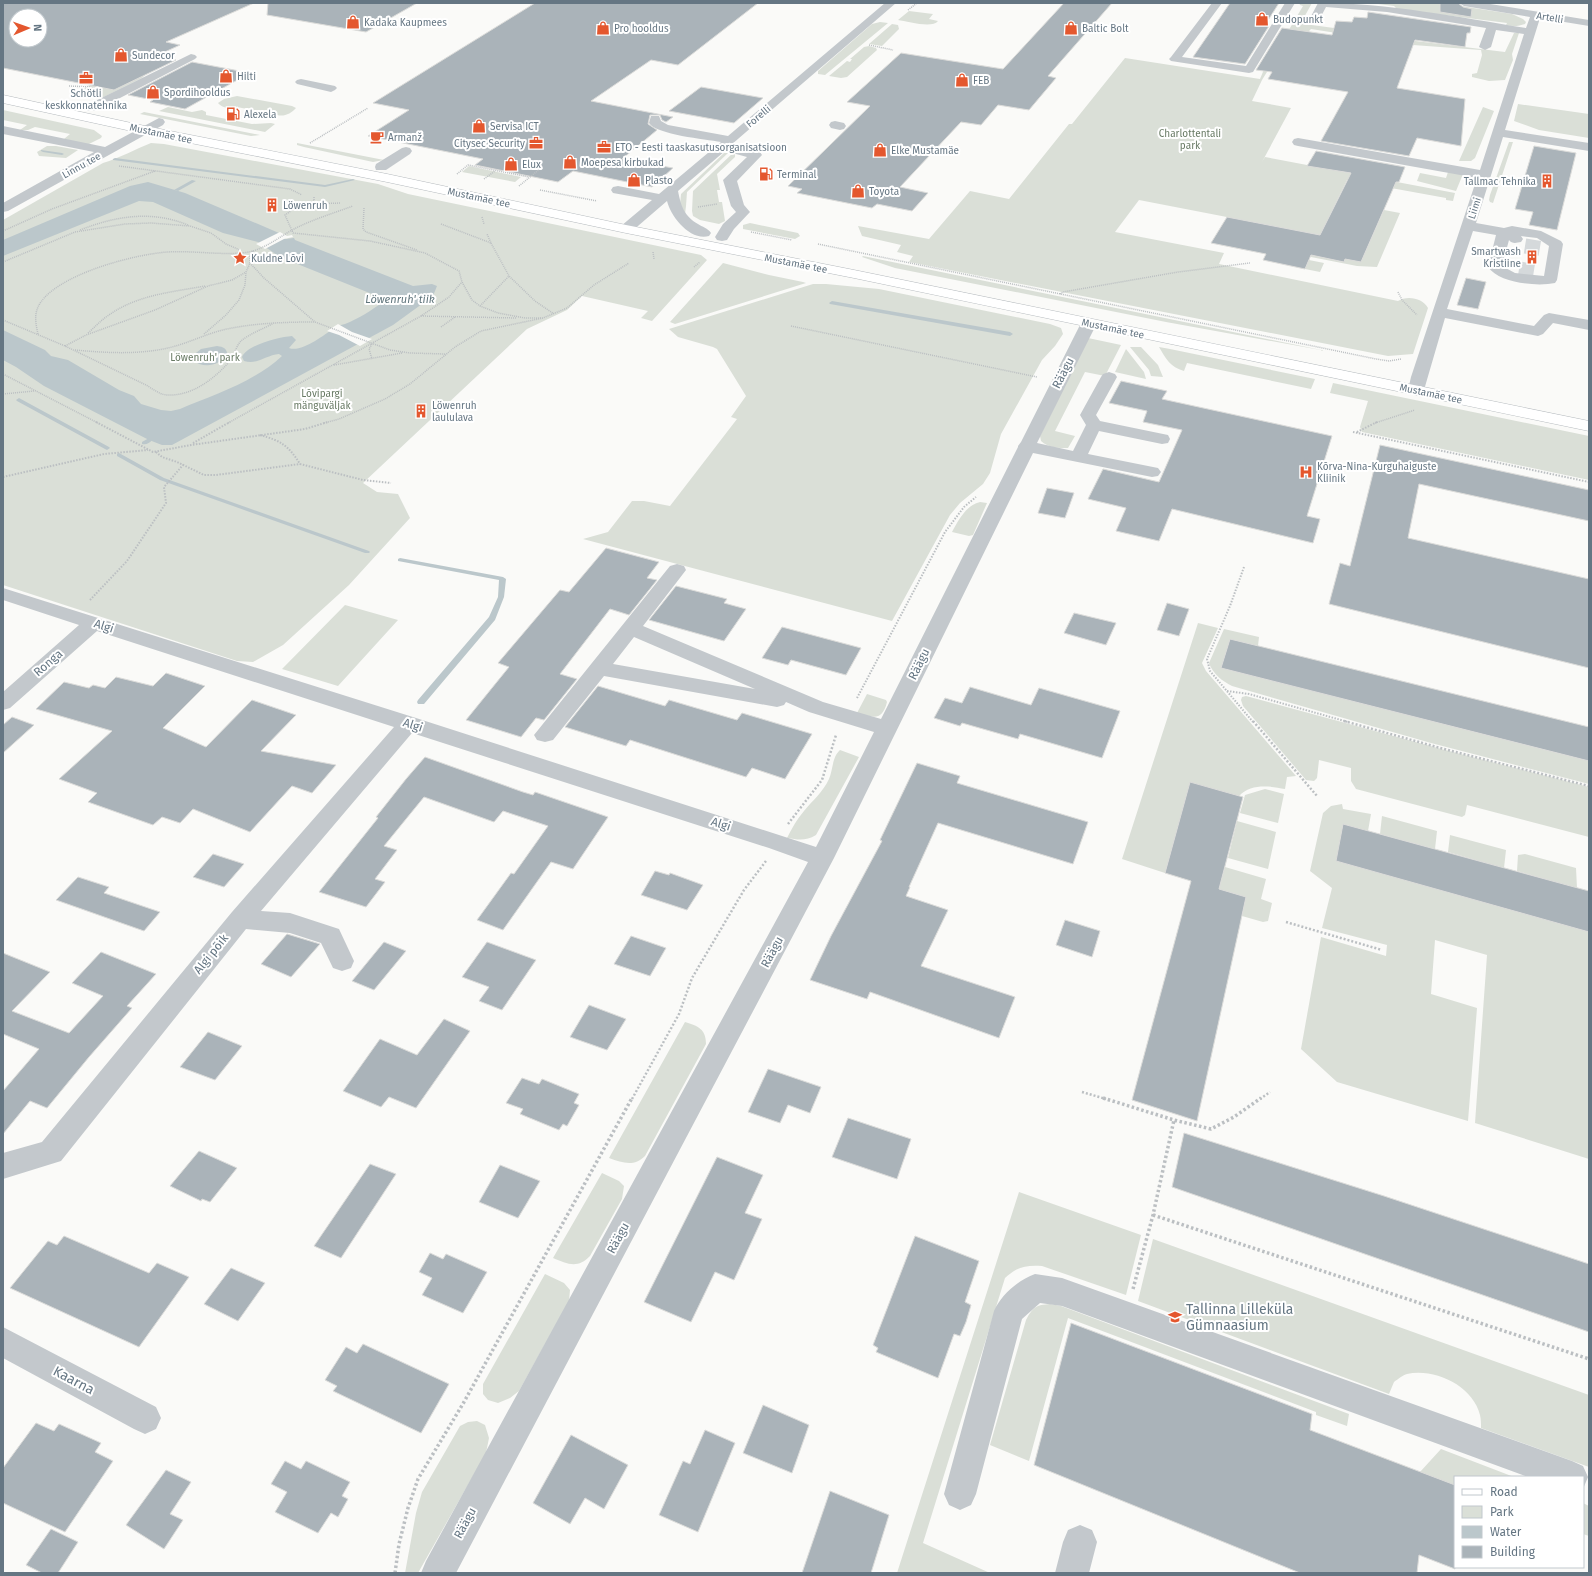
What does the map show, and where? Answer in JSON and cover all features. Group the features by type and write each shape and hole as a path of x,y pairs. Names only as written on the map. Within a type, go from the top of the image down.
{"main road":[{"name":"Mustamäe tee","path":"3,90 1093,313 1418,383 1589,426"},
{"name":"Mustamäe tee","path":"3,98 145,130 387,178 626,229 854,274 1089,323 1418,383 1589,411"}],"street":[{"name":"Forelli","path":"626,229 891,3"},
{"path":"1217,3 1175,59 1249,70 1290,3"},
{"name":"Artelli","path":"1464,3 1481,4 1536,15 1589,23"},
{"path":"1313,22 1323,4 1387,9 1530,32"},
{"name":"Liimi","path":"1418,383 1439,312 1536,15"},
{"path":"1485,47 1492,26"},
{"path":"91,108 191,57"},
{"path":"301,82 331,88"},
{"path":"655,119 655,122 666,128 726,143 756,155 730,180 737,203 743,212 728,227 722,237"},
{"name":"Linnu tee","path":"3,208 159,122"},
{"path":"3,130 106,152"},
{"path":"1498,132 1589,148"},
{"path":"1298,142 1485,175"},
{"path":"381,167 406,151"},
{"path":"618,190 666,194 679,216 686,223 704,233"},
{"path":"1468,226 1517,241"},
{"path":"1512,230 1541,235 1556,244 1550,248 1545,271 1550,280 1537,280 1504,274 1497,271 1507,268 1517,241 1512,230"},
{"path":"1439,312 1538,331 1549,318 1589,325"},
{"name":"Räägu","path":"438,1573 822,858 1026,446 1089,323"},
{"path":"1109,377 1088,415 1094,425 1162,439"},
{"path":"1078,457 1094,425"},
{"path":"1026,446 1152,472"},
{"path":"545,735 677,570"},
{"name":"Algi","path":"3,594 409,723 777,842 822,858"},
{"name":"Ronga","path":"3,703 94,623"},
{"path":"631,628 816,707 887,728"},
{"path":"599,668 816,707"},
{"name":"Algi põik","path":"3,1166 51,1152 240,919 409,723"},
{"path":"240,919 290,923 330,936 342,961"},
{"path":"960,1494 1009,1311 1034,1288 1062,1292 1569,1476"},
{"name":"Kaarna","path":"3,1342 145,1418"},
{"path":"1072,1573 1080,1542"}],"path":[{"path":"914,6 917,3"},
{"path":"865,45 892,50"},
{"path":"310,144 368,108"},
{"path":"116,165 284,188 298,192 302,195"},
{"path":"457,174 468,166 529,177"},
{"path":"519,186 541,168 540,166"},
{"path":"484,179 496,170"},
{"path":"3,231 52,209 157,171"},
{"path":"537,189 597,201"},
{"path":"310,204 314,202 314,197"},
{"path":"341,203 310,204 295,208 285,215 293,233 300,235 370,241 425,253"},
{"path":"696,207 737,203"},
{"path":"38,334 34,320 37,306 42,300 70,280 91,269 121,259 161,252 188,251 212,253 253,250 292,231 295,228 353,206"},
{"path":"364,208 363,229 366,232 425,253 459,271 462,282 472,300 480,306 498,313 525,318"},
{"path":"3,262 103,220 133,216 173,219 211,233 226,244 242,251"},
{"path":"76,232 125,224 151,223 190,226"},
{"path":"441,224 491,243"},
{"path":"750,232 792,240"},
{"path":"487,234 509,276 535,301 554,314"},
{"path":"818,244 1376,359 1389,361 1407,358"},
{"path":"200,336 226,315 239,300 245,285 246,272 253,250"},
{"path":"250,263 264,278 315,322"},
{"path":"156,452 191,445 305,429 339,419 385,399 410,384 446,354 481,330 515,325 554,314 567,308 594,285 629,263"},
{"path":"1060,294 1063,292 1178,272 1250,263"},
{"path":"86,335 110,313 123,306 150,296 208,286 232,280 246,272"},
{"path":"480,306 509,276"},
{"path":"191,445 421,316 440,304 459,288 462,282"},
{"path":"65,346 86,335 155,310 208,286"},
{"path":"421,316 543,318"},
{"path":"441,327 456,317"},
{"path":"3,320 65,346 146,385 162,395 175,395 190,391 208,382 230,360 241,341 274,323"},
{"path":"72,350 110,353 167,348 200,336 228,329 274,323 315,322 370,344 404,353"},
{"path":"791,326 1037,377 1040,372"},
{"path":"370,344 369,349 372,359"},
{"path":"332,366 404,353 446,354"},
{"path":"3,379 4,375 149,450 156,452 162,457 204,475 300,464 364,480 391,483"},
{"path":"3,394 35,391"},
{"path":"1356,433 1378,422 1419,409"},
{"path":"1353,432 1589,482"},
{"path":"258,435 287,444 300,464"},
{"path":"3,477 104,454 149,450"},
{"path":"92,598 127,561 137,548 147,530 166,503 164,487 183,465"},
{"path":"395,1573 399,1544 408,1508 418,1479 464,1402 675,1021 692,978 744,890 763,867 792,817 816,790 823,778 832,744 948,527 958,513 981,492"},
{"path":"1244,567 1230,606 1206,659 1210,671 1317,796"},
{"path":"1227,691 1249,694 1444,749 1589,786"},
{"path":"1286,922 1382,950"},
{"path":"1082,1092 1174,1120 1211,1129 1234,1117 1270,1092"},
{"path":"1126,1315 1152,1215 1174,1120"},
{"path":"1152,1215 1589,1359"}],"green space":[{"name":"Charlottentali park","path":"1299,3 1312,3 1302,21 1304,24 1334,28 1334,31 1505,52 1514,33 1519,33 1512,54 1513,60 1505,80 1489,81 1472,77 1472,74 1477,73 1482,55 1481,50 1413,45 1311,29 1308,32 1293,30 1262,80 1252,101 1291,108 1262,162 1265,157 1455,193 1453,201 1446,200 1446,198 1347,180 1320,235 1139,200 1115,232 1224,253 1219,264 1398,301 1406,298 1414,298 1419,300 1428,308 1413,354 1388,356 909,262 913,256 897,252 901,245 862,236 858,226 929,239 970,191 1009,199 1069,124 1072,124 1125,58 1260,79 1265,67 1268,65 1303,6"},
{"path":"1370,3 1441,3 1512,14 1526,22 1523,25 1511,26 1506,25 1507,23 1397,9 1394,6"},
{"path":"909,11 933,14 929,19 938,21 930,24 919,24 898,20"},
{"path":"880,22 888,23 825,75 818,74 818,71 872,24"},
{"path":"892,24 898,25 899,29 882,46 869,44"},
{"path":"869,46 876,48 877,50 847,77 841,78 829,76 847,61 850,62 852,59 850,59 864,47"},
{"path":"120,70 146,74 142,78 100,99 74,94"},
{"path":"237,96 296,108 289,114 281,116 275,114 277,112 252,110 244,111 247,109 237,107 227,108 218,103 224,99"},
{"path":"1518,104 1589,114 1589,138 1539,130 1514,121"},
{"path":"168,107 192,112 202,110 206,112 206,115 252,124 275,124 265,132 159,111"},
{"path":"1483,107 1494,111 1475,158 1471,161 1459,161"},
{"path":"3,110 94,130 102,136 101,138 87,145 64,139 70,134 35,127 28,130 20,130 27,125 3,120"},
{"path":"144,112 260,135 251,136 140,114"},
{"path":"1509,142 1513,142 1493,203 1489,200 1490,195"},
{"name":"Löwenruh' park","path":"151,143 164,144 378,184 408,194 701,255 707,260 652,321 641,318 648,311 582,296 567,310 527,329 363,483 377,492 398,494 410,518 349,585 283,645 253,662 237,661 3,585 3,220 103,163"},
{"path":"297,143 384,160 373,162 304,147 297,145"},
{"path":"47,146 78,150 66,158 39,156 37,152"},
{"path":"724,153 728,153 687,192 685,214 680,205 681,194"},
{"path":"733,153 735,154 735,157 717,174 720,190 717,190 719,202 722,202 725,221 719,224 700,220 693,216 693,191"},
{"path":"469,166 521,177 515,182 462,172"},
{"path":"1448,172 1463,174 1456,191 1417,181 1420,173 1446,178"},
{"path":"1384,210 1400,213 1377,267 1357,266 1311,257 1311,255 1343,262 1345,259 1361,262"},
{"path":"750,223 798,233 800,236 795,239 743,229 743,225"},
{"path":"862,257 1326,351 1166,322 895,268"},
{"path":"1309,260 1324,263 1320,272 1305,269"},
{"path":"723,263 806,283 675,324 670,322"},
{"path":"813,284 879,289 1050,324 1061,328 1063,334 1055,346 1042,360 1001,434 990,473 983,484 960,503 950,515 892,621 583,539 608,532 632,501 644,501 670,506 737,419 731,417 746,396 717,349 678,337 669,329"},
{"path":"1088,338 1121,345 1105,376 1085,372 1055,431 1075,436 1068,448 1057,448 1050,446 1041,441 1040,436"},
{"path":"1130,347 1141,347 1158,365 1163,377 1151,376 1149,370"},
{"path":"1159,347 1315,379 1311,389 1187,363 1184,371 1172,365 1166,359"},
{"path":"1126,349 1144,372 1146,379 1115,372"},
{"path":"1333,383 1589,436 1589,480 1362,432 1360,427 1368,401 1330,393"},
{"path":"980,502 987,503 973,535 969,536 952,532 960,518 967,510 971,506"},
{"path":"345,605 398,620 338,686 282,669"},
{"path":"1198,623 1218,628 1202,663 1206,671 1296,776 1287,777 1285,789 1261,786 1249,789 1239,796 1190,783 1165,873 1122,859"},
{"path":"1224,629 1259,637 1258,646 1230,639 1221,668 1589,761 1589,784 1431,743 1232,686 1218,677 1209,663"},
{"path":"867,694 886,700 887,702 885,708 880,715 872,717 857,713"},
{"path":"1246,696 1589,787 1589,837 1467,805 1465,815 1462,817 1356,789 1351,781 1351,768 1319,760 1317,778 1314,781 1306,780 1243,706 1241,700 1242,697"},
{"path":"840,750 859,757 816,835 802,840 787,838 799,817 827,784 835,756"},
{"path":"1265,789 1284,794 1278,823 1240,813 1245,795"},
{"path":"1342,804 1343,809 1371,814 1368,831 1343,824 1337,860 1589,932 1589,1159 1475,1123 1487,955 1435,940 1431,994 1477,1008 1468,1121 1337,1082 1301,1049 1321,937 1386,956 1387,945 1322,928 1332,888 1310,871 1323,813 1331,806"},
{"path":"1382,816 1437,831 1435,849 1380,834"},
{"path":"1237,821 1276,832 1268,869 1228,858"},
{"path":"1450,835 1506,850 1504,868 1448,852"},
{"path":"1525,854 1576,868 1577,888 1517,871 1518,855"},
{"path":"1225,867 1266,879 1261,899 1272,903 1268,921 1263,922 1242,916 1246,897 1219,889"},
{"path":"685,1022 694,1025 703,1032 706,1039 706,1044 645,1156 637,1162 632,1163 609,1158"},
{"path":"602,1173 619,1181 624,1186 622,1199 590,1256 586,1260 577,1264 563,1262 553,1258"},
{"path":"1019,1192 1141,1235 1126,1295 1042,1266 1031,1266 1017,1269 1005,1278 923,1543 990,1573 897,1573"},
{"path":"1153,1239 1589,1395 1589,1467 1481,1428 1480,1415 1470,1396 1451,1381 1441,1377 1418,1373 1405,1375 1394,1382 1389,1394 1138,1301"},
{"path":"545,1274 564,1283 570,1290 569,1301 519,1391 510,1398 498,1403 488,1400 483,1394 483,1384"},
{"path":"1050,1304 1061,1306 1349,1414 1347,1426 1316,1415 1316,1412 1068,1318 1029,1461 990,1445 1026,1320 1031,1312 1038,1306"},
{"path":"477,1421 485,1425 489,1438 486,1453 418,1573 405,1573 416,1513 422,1492 460,1426 468,1422"},
{"path":"1441,1449 1511,1476 1454,1476 1454,1485 1420,1472"},
{"path":"1584,1504 1589,1506 1589,1536 1584,1534"}],"water":[{"name":"Löwenruh' tiik","path":"148,182 185,193 279,233 286,239 294,238 295,240 413,286 432,284 437,286 433,296 393,325 172,445 162,445 149,440 44,386 3,360 3,330 45,350 51,356 68,360 119,390 134,396 141,404 161,410 171,411 180,409 246,381 282,356 279,354 254,362 244,361 242,357 245,353 257,345 279,338 292,336 296,340 289,348 294,349 306,346 336,327 360,317 383,302 382,298 280,257 258,242 223,233 153,202 139,201 3,256 3,240 130,186"},
{"path":"217,346 224,348 228,355 220,362 211,365 201,365 192,360 192,356 201,349"}],"pier":[{"path":"280,232 287,236 292,235 293,237 284,239 265,249 256,244"},
{"path":"338,324 352,332 372,339 360,346 339,335 327,331"}],"building":[{"path":"3,3 254,3 166,42 180,45 156,56 176,60 114,90 3,68"},
{"name":"Kadaka Kaupmees","path":"268,3 417,3 366,32 267,15"},
{"path":"535,3 758,3 678,65 651,60 591,101 673,117 666,122 662,120 660,115 650,115 648,124 657,130 622,159 673,168 652,187 573,171 558,182 475,165 483,159 368,136 409,110 373,103"},
{"path":"1064,3 1112,3 1048,76 1056,78 1029,110 998,105 981,125 961,122 900,187 928,193 912,211 877,204 872,208 797,193 802,189 788,186 870,106 847,102 901,53 1003,69"},
{"path":"1230,3 1279,3 1265,25 1269,26 1245,64 1193,57"},
{"path":"1440,3 1458,3 1463,7 1472,9 1471,17 1440,12"},
{"path":"1368,12 1471,27 1470,33 1467,33 1465,47 1415,40 1397,88 1465,99 1461,146 1417,138 1409,156 1321,141 1348,92 1268,79 1272,72 1256,70 1282,28 1332,35 1336,21 1352,22 1354,17 1367,18"},
{"path":"192,62 250,73 185,109 150,102 153,100 128,95"},
{"path":"701,87 763,98 734,123 669,111"},
{"name":"Tallmac Tehnika","path":"1534,146 1576,153 1557,230 1529,225 1533,212 1515,209"},
{"path":"1316,151 1405,167 1399,182 1396,182 1361,262 1345,259 1344,262 1311,255 1305,269 1263,260 1266,254 1211,243 1227,217 1320,235 1351,173 1307,166"},
{"path":"1466,278 1486,282 1478,309 1457,305"},
{"path":"1121,381 1167,391 1162,399 1332,436 1307,516 1320,519 1313,543 1172,509 1159,541 1116,531 1126,508 1088,499 1103,469 1159,482 1182,430 1143,422 1147,411 1109,403"},
{"path":"1380,445 1589,490 1589,521 1419,484 1408,538 1589,579 1589,668 1329,604 1340,563 1350,566"},
{"path":"1047,488 1074,493 1065,518 1038,513"},
{"path":"606,548 659,562 647,578 657,580 629,615 610,609 560,674 577,679 544,720 536,718 521,737 466,720 509,667 498,663 560,590 569,592"},
{"path":"676,586 727,599 724,603 746,609 724,641 649,620"},
{"path":"1167,603 1189,609 1179,636 1157,630"},
{"path":"1074,613 1116,623 1106,645 1064,633"},
{"path":"782,627 861,648 846,675 791,660 788,665 762,658"},
{"path":"1230,639 1589,727 1589,761 1221,668"},
{"path":"166,673 205,686 163,728 206,747 252,700 296,715 261,751 336,765 312,793 292,786 250,832 193,809 180,823 162,817 153,825 88,802 97,793 59,779 112,731 36,709 64,682 89,688 93,685 105,688 116,677 153,686"},
{"path":"598,686 665,706 669,700 737,720 742,713 812,734 785,779 752,768 746,777 630,740 626,746 565,727"},
{"path":"970,687 1031,705 1039,688 1120,711 1102,758 1020,734 1018,739 962,723 960,726 934,718 945,698 962,703"},
{"path":"12,717 34,725 3,753 3,725"},
{"path":"425,757 523,792 533,795 535,792 608,817 573,869 551,862 503,930 477,920 511,873 514,874 548,826 503,811 494,822 424,797 384,846 397,850 375,879 385,882 366,907 319,892 378,818 376,817"},
{"path":"917,763 960,776 957,783 1088,822 1073,864 938,823 909,887 906,896 948,910 921,966 1015,997 999,1038 870,992 867,999 810,980 831,936 882,841 880,840"},
{"path":"1190,782 1243,797 1219,889 1246,897 1197,1121 1132,1100 1191,881 1165,873"},
{"path":"1343,824 1589,891 1589,932 1336,861"},
{"path":"213,854 244,864 224,887 193,877"},
{"path":"655,871 669,875 670,873 703,885 687,910 641,895"},
{"path":"78,877 109,887 104,893 160,912 144,931 56,900"},
{"path":"1065,920 1100,931 1092,957 1056,945"},
{"path":"287,934 320,944 291,977 261,964"},
{"path":"631,936 666,948 650,976 614,964"},
{"path":"384,942 406,951 374,990 352,981"},
{"path":"487,942 536,960 502,1010 479,1001 489,987 462,977"},
{"path":"101,952 156,974 127,1006 132,1008 47,1108 30,1101 3,1134 3,1091 39,1049 3,1034 3,953 50,972 12,1011 69,1033 103,996 72,983"},
{"path":"589,1005 626,1019 607,1050 570,1037"},
{"path":"444,1019 470,1031 416,1108 389,1097 381,1107 343,1091 380,1039 417,1055"},
{"path":"208,1032 242,1046 215,1080 180,1067"},
{"path":"768,1069 821,1087 810,1113 788,1105 780,1123 748,1112"},
{"path":"522,1078 539,1084 542,1079 579,1094 574,1103 579,1105 567,1126 563,1124 559,1130 520,1114 523,1109 506,1103"},
{"path":"848,1118 911,1139 897,1179 832,1157"},
{"path":"1184,1133 1384,1196 1589,1264 1589,1332 1172,1187"},
{"path":"199,1151 237,1168 210,1202 202,1199 201,1201 170,1186"},
{"path":"717,1157 763,1175 745,1213 762,1219 734,1280 715,1272 691,1322 644,1302"},
{"path":"370,1164 396,1174 341,1258 314,1246"},
{"path":"500,1165 540,1181 518,1218 479,1202"},
{"path":"64,1236 149,1273 157,1263 189,1277 139,1347 10,1288 48,1241 57,1245"},
{"path":"915,1236 979,1261 965,1302 971,1305 966,1322 960,1336 954,1334 938,1378 876,1352 878,1348 873,1345"},
{"path":"430,1253 443,1259 446,1254 487,1272 463,1313 422,1295 432,1278 419,1272"},
{"path":"231,1268 265,1283 238,1321 204,1304"},
{"path":"1071,1323 1312,1414 1310,1430 1454,1485 1455,1569 1419,1555 1417,1573 1300,1573 1034,1465"},
{"path":"363,1344 449,1384 421,1433 333,1391 337,1386 325,1380 346,1347 357,1353"},
{"path":"763,1405 809,1425 792,1473 743,1453"},
{"path":"36,1423 54,1431 59,1424 101,1443 95,1452 113,1461 65,1532 3,1503 3,1468"},
{"path":"705,1430 735,1443 698,1532 659,1515 683,1461 690,1464"},
{"path":"571,1435 628,1465 604,1509 585,1498 570,1524 533,1503"},
{"path":"285,1461 301,1469 306,1461 350,1482 342,1496 348,1499 338,1517 331,1513 318,1533 275,1512 287,1492 271,1484"},
{"path":"166,1470 191,1482 170,1514 183,1520 164,1549 126,1525"},
{"path":"830,1491 889,1515 871,1573 802,1573"},
{"path":"51,1529 78,1542 58,1573 42,1573 26,1565"}],"waterway":[{"path":"43,151 62,154"},
{"path":"115,159 325,186 353,180"},
{"path":"176,190 194,181"},
{"path":"832,303 1010,334"},
{"path":"19,400 107,448"},
{"path":"144,443 149,440"},
{"path":"119,455 162,479 367,552"},
{"path":"400,560 503,579 501,597 492,618 421,702"}],"tunnel":[{"path":"1525,246 1543,249"},
{"path":"1519,269 1538,272"}],"place":[{"name":"Budopunkt","path":"1262,19"},
{"name":"Kadaka Kaupmees","path":"353,22"},
{"name":"Pro hooldus","path":"603,28"},
{"name":"Baltic Bolt","path":"1071,28"},
{"name":"Sundecor","path":"121,55"},
{"name":"Hilti","path":"226,76"},
{"name":"Schötli keskkonnatehnika","path":"86,78"},
{"name":"FEB","path":"962,80"},
{"name":"Spordihooldus","path":"153,92"},
{"name":"Alexela","path":"233,114"},
{"name":"Servisa ICT","path":"479,126"},
{"name":"Armanž","path":"377,137"},
{"name":"Citysec Security","path":"536,143"},
{"name":"ETO - Eesti taaskasutusorganisatsioon","path":"604,147"},
{"name":"Elke Mustamäe","path":"880,150"},
{"name":"Moepesa kirbukad","path":"570,162"},
{"name":"Elux","path":"511,164"},
{"name":"Terminal","path":"766,174"},
{"name":"Plasto","path":"634,180"},
{"name":"Tallmac Tehnika","path":"1547,181"},
{"name":"Toyota","path":"858,191"},
{"name":"Löwenruh","path":"272,205"},
{"name":"Smartwash Kristiine","path":"1532,257"},
{"name":"Kuldne Lõvi","path":"240,258"},
{"name":"Löwenruh laululava","path":"421,411"},
{"name":"Kõrva-Nina-Kurguhaiguste Kliinik","path":"1306,472"},
{"name":"Tallinna Lilleküla Gümnaasium","path":"1175,1317"}],"park label":[{"name":"Lõvipargi mänguväljak","path":"322,398"}]}
